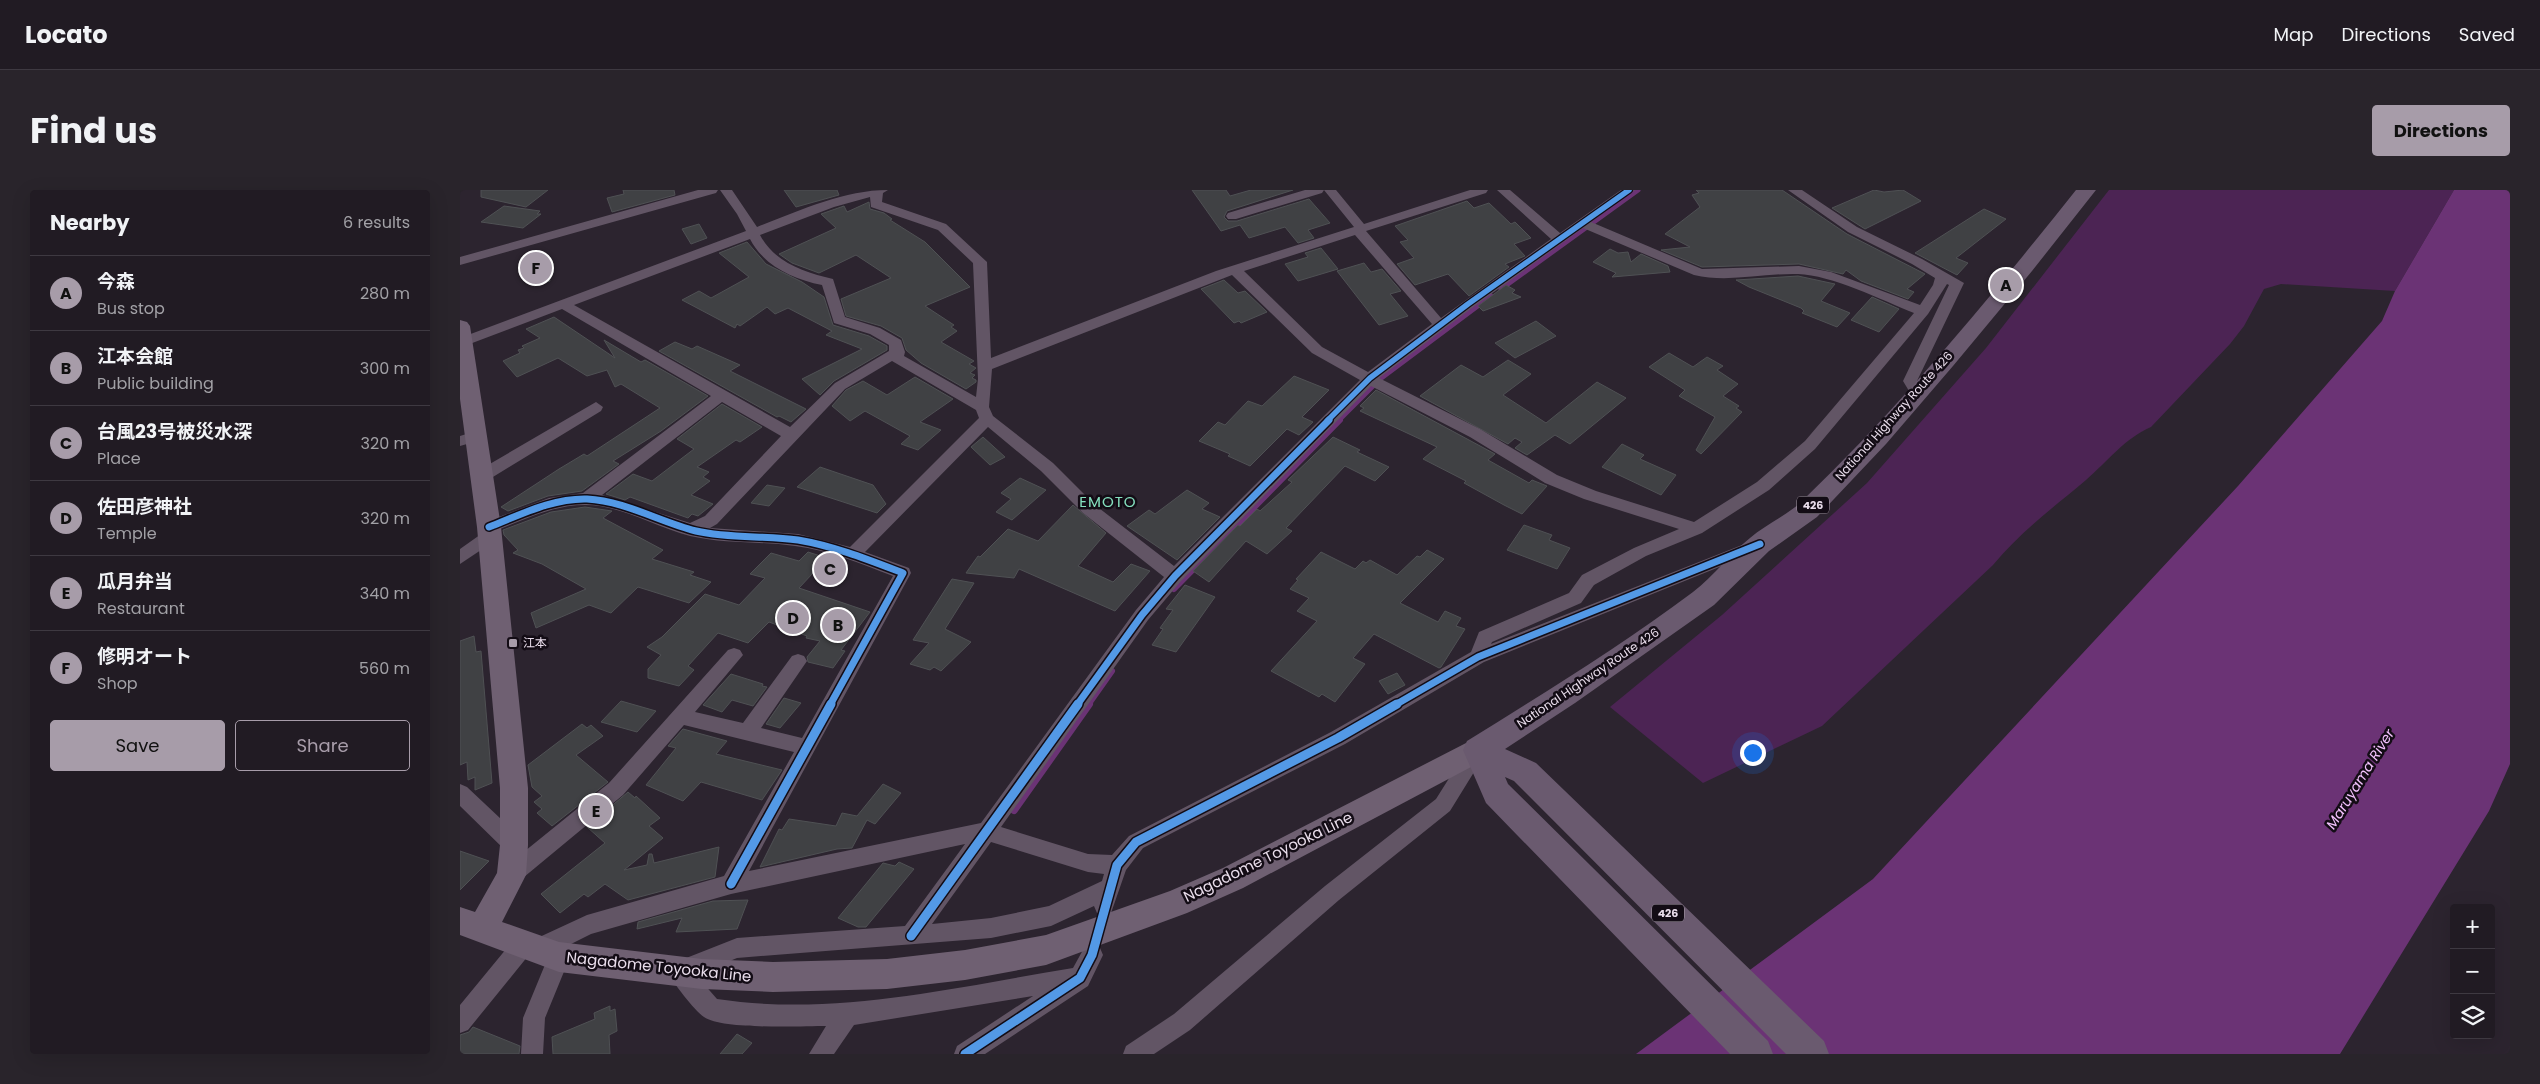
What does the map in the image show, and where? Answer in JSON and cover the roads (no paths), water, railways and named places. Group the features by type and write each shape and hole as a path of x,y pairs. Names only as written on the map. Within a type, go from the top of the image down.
{"highway":[{"name":"National Highway Route 426","path":"1478,750 1566,695 1704,598 1760,544 1808,510 1878,438 2012,282 2086,190"},
{"name":"426","path":"1478,750 1525,772 1811,1054"},
{"path":"1478,750 1497,793 1755,1054"}],"street":[{"path":"460,261 712,190"},
{"path":"726,190 754,233 761,248 776,262 806,278 828,282 839,320 875,331 896,343 897,358 984,413 1047,467 1089,509 1175,576"},
{"path":"1232,216 1318,190"},
{"path":"1330,190 1359,229 1440,325"},
{"path":"985,366 1235,270 1482,190"},
{"path":"1503,190 1559,239"},
{"path":"911,936 1142,615 1175,576 1370,378 1440,325 1629,190"},
{"path":"1794,190 1833,218 1874,242 1929,267 1942,277 1957,284 1910,381 1917,392"},
{"path":"511,875 514,845 514,788 490,532 482,476 468,439 461,334 562,304 830,204 879,191 876,204 896,213 942,227 980,262 985,366 984,413 853,554"},
{"path":"1582,223 1699,272 1710,274 1799,270 1826,275 1923,311"},
{"path":"1235,270 1317,350 1475,434 1551,479 1590,495 1696,530"},
{"path":"1478,657 1485,637 1575,598 1588,580 1640,552 1696,530 1763,486 1810,445 1923,311 1940,285 1942,277"},
{"path":"562,304 791,435"},
{"path":"691,530 711,520 840,386 898,352"},
{"path":"587,500 720,396"},
{"path":"482,476 596,407"},
{"path":"460,558 490,532 537,508 564,501 587,500 691,530 733,536 797,540 853,554 903,573 731,884"},
{"path":"1080,978 848,1015 750,1015 711,1009 679,972 737,948 911,936 991,928 1051,916 1107,897 1117,865 1136,842 1338,738 1478,657 1760,544"},
{"path":"471,925 511,875 616,788 734,655"},
{"path":"747,732 798,661"},
{"path":"680,716 807,746"},
{"path":"1134,1054 1182,1022 1332,893 1443,805 1478,750"},
{"name":"Nagadome Toyooka Line","path":"471,925 539,951 679,972 773,977 887,974 965,965 1046,950 1176,903 1232,878 1478,750"},
{"path":"460,794 514,845"},
{"path":"460,1022 539,951 587,925 731,884 986,831 1088,863 1117,865"},
{"path":"532,1054 539,951"},
{"path":"965,1054 1080,978 1092,955"},
{"path":"820,1054 848,1015"}],"water":[{"name":"Maruyama River","path":"2454,190 2510,190 2510,764 2489,811 2340,1054 1636,1054 1873,879 2238,486 2382,321 2395,291"}],"waterway":[{"path":"1501,289 1638,190"},
{"path":"1338,421 1380,379 1491,296"},
{"path":"1174,589 1340,420"},
{"path":"1088,705 1112,671"},
{"path":"1014,810 1089,704"}],"place":[{"name":"修明オート","path":"536,268"},
{"name":"今森","path":"2006,285"},
{"name":"台風23号被災水深","path":"830,569"},
{"name":"佐田彦神社","path":"793,618"},
{"name":"江本会館","path":"838,625"},
{"name":"江本","path":"513,643"},
{"name":"瓜月弁当","path":"596,811"}],"district":[{"name":"EMOTO","path":"1108,502"}]}
